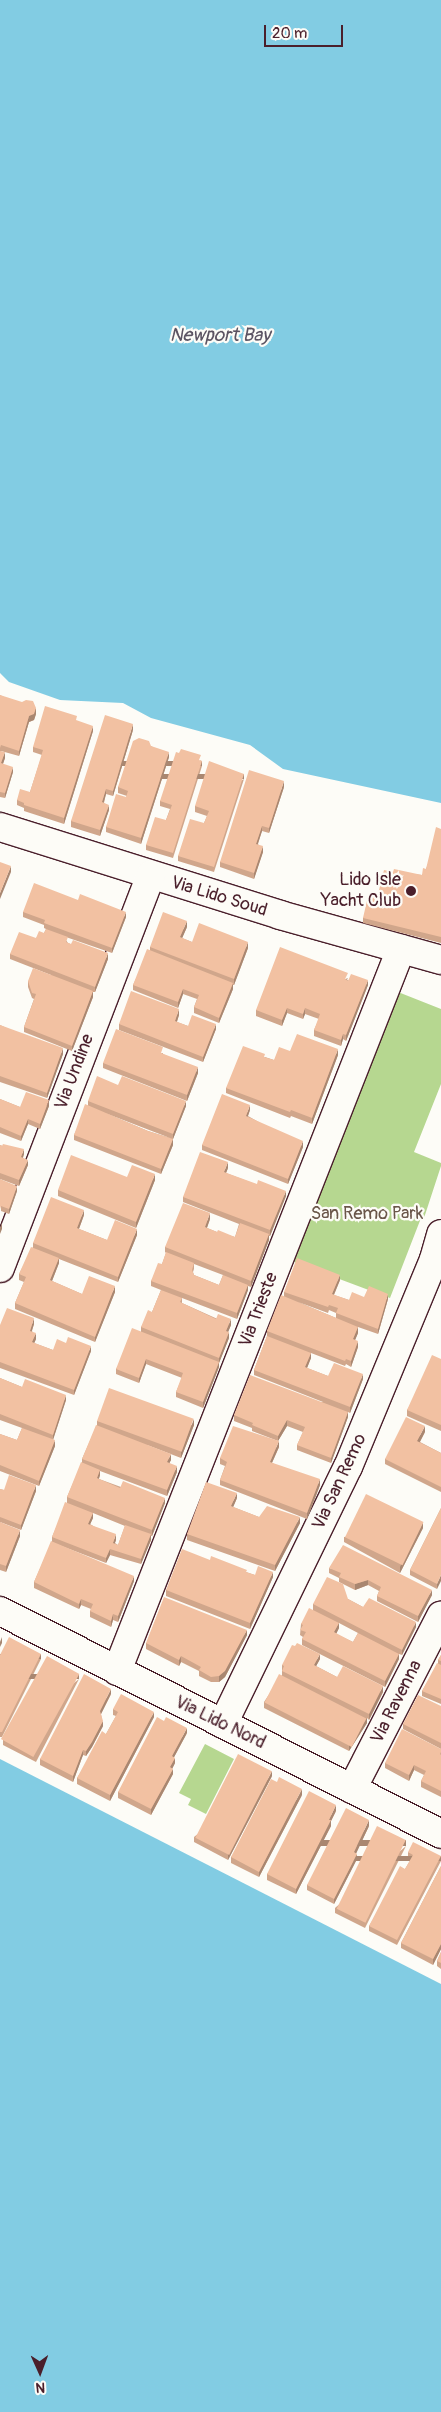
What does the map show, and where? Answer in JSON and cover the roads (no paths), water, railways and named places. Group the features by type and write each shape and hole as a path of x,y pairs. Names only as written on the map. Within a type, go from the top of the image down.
{"street":[{"name":"Via Lido Soud","path":"0,827 280,915 441,960"},
{"name":"Via Undine","path":"0,1268 150,875"},
{"name":"Via Trieste","path":"117,1671 401,949"},
{"name":"Via San Remo","path":"224,1724 348,1467 434,1259 441,1234"},
{"name":"Via Lido Nord","path":"0,1611 441,1834"},
{"name":"Via Ravenna","path":"352,1789 441,1616"}],"water":[{"name":"Newport Bay","path":"0,0 441,0 441,803 283,769 250,745 151,718 123,703 60,700 9,682 0,673"},
{"path":"0,1759 441,1984 441,2412 0,2412"}],"place":[{"name":"Lido Isle Yacht Club","path":"411,891"}],"park label":[{"name":"San Remo Park","path":"367,1214"}]}
